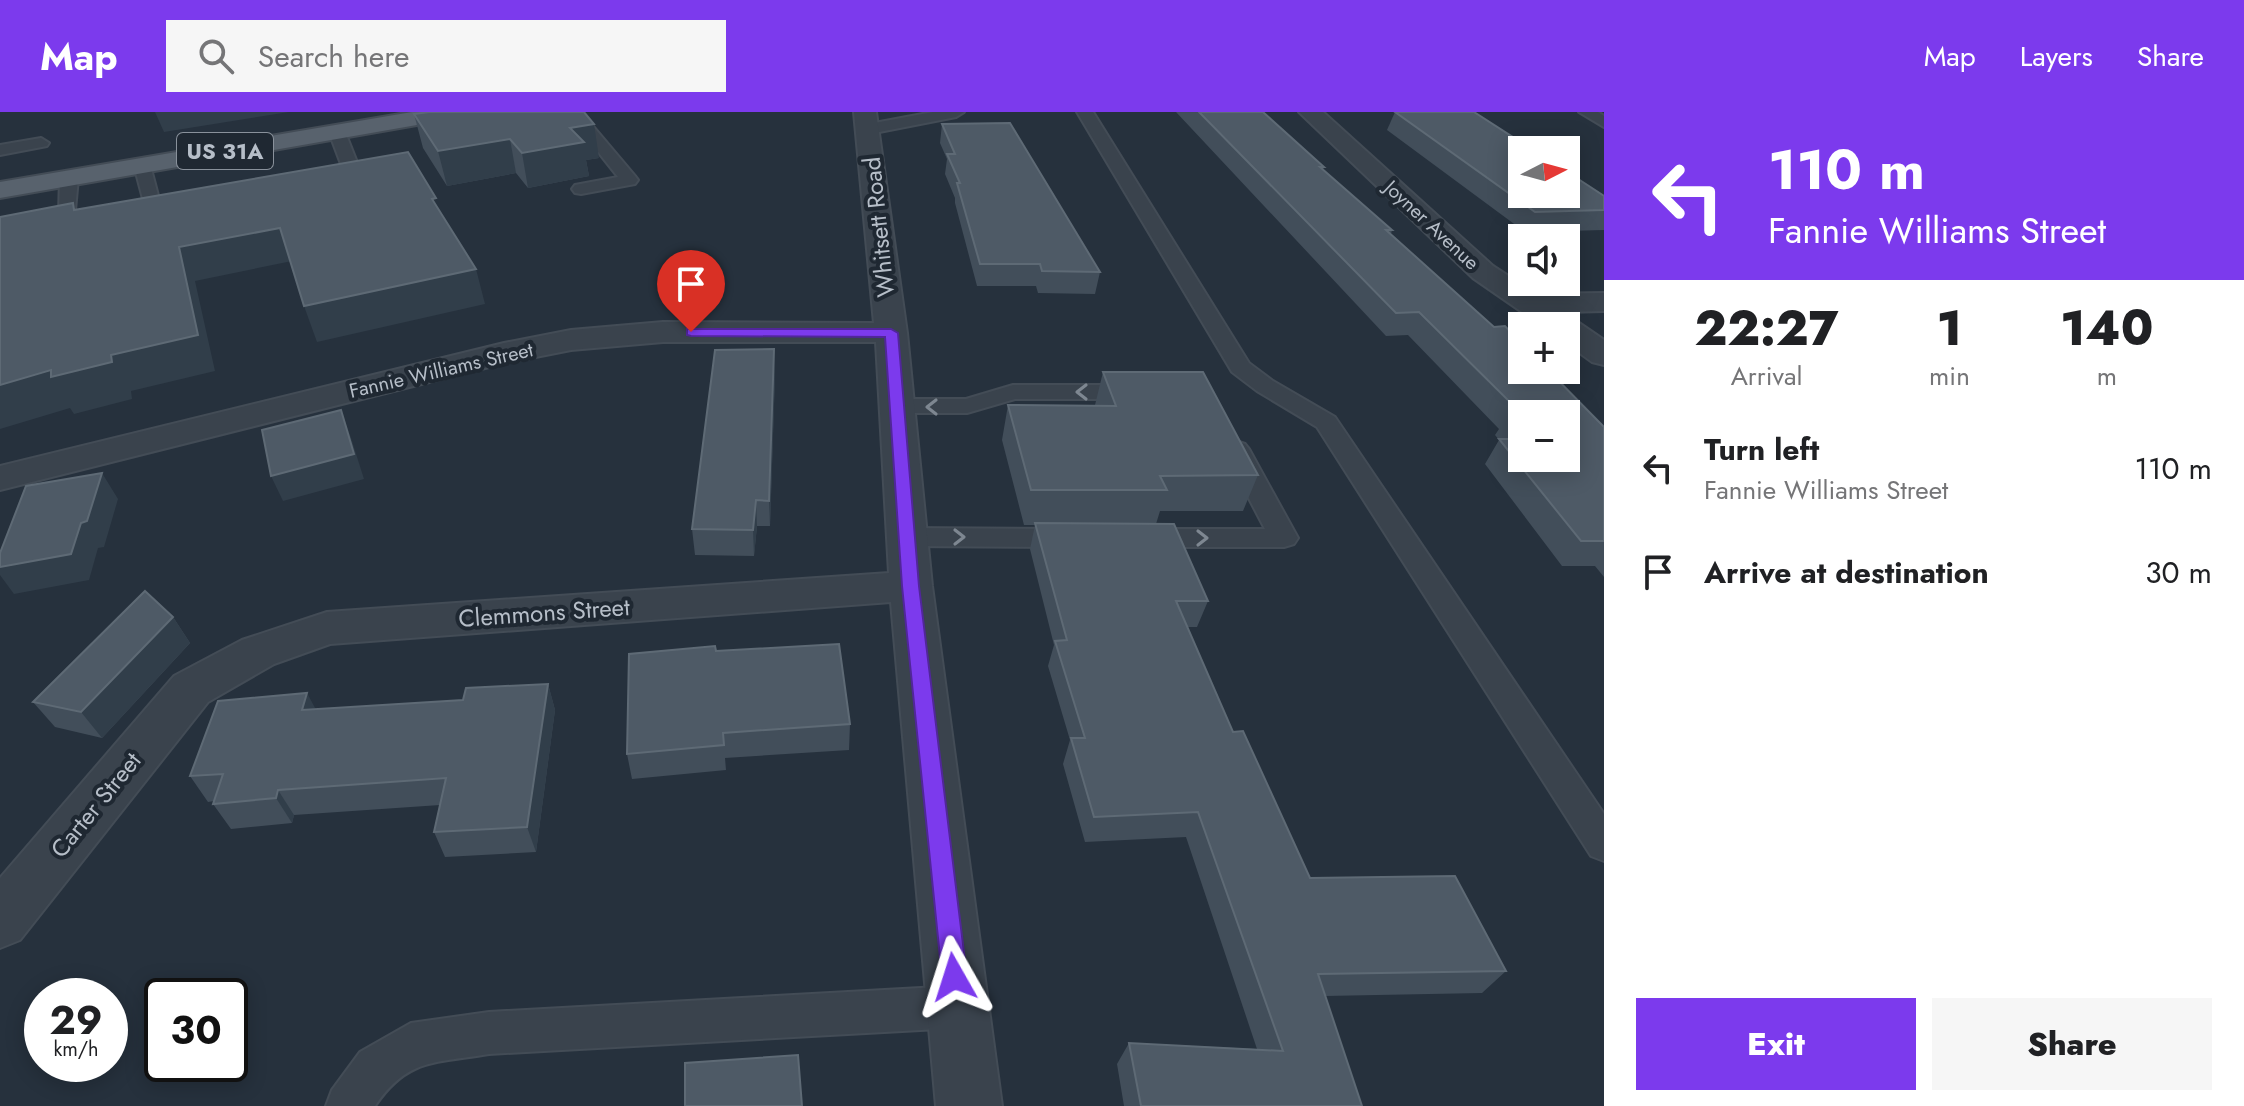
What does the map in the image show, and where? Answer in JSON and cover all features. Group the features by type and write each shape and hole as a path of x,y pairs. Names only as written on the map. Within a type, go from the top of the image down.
{"main road":[{"name":"US 31A","path":"0,190 342,125 451,112"}],"street":[{"name":"Joyner Avenue","path":"1310,112 1483,272 1542,312"},
{"name":"Whitsett Road","path":"867,120 891,333 911,586 969,1106"},
{"path":"1529,303 1604,302"},
{"name":"Fannie Williams Street","path":"0,478 504,353 571,340 663,332 891,333"},
{"name":"Joyner Avenue","path":"1580,338 1604,355"},
{"name":"Clemmons Street","path":"191,689 258,652 327,628 911,586"},
{"name":"Carter Street","path":"0,921 191,689"}],"lane":[{"path":"561,112 581,121 629,180 581,189"},
{"path":"867,120 956,112"},
{"path":"1085,112 1240,367 1265,386 1326,422 1604,845"},
{"path":"1587,112 1604,122"},
{"path":"308,183 354,175 342,125"},
{"path":"0,151 41,143"},
{"path":"142,165 153,210 200,202"},
{"path":"0,230 68,217 69,178"},
{"path":"896,406 967,406 1013,392 1161,392"},
{"path":"907,537 1284,538 1227,432"},
{"path":"348,1106 375,1067 411,1045 489,1033 957,1007"}],"building":[{"path":"584,112 594,124 570,128 584,142 522,153 510,139 438,151 414,114"},
{"path":"1199,112 1263,112 1392,230 1386,230 1494,327 1505,326 1508,329 1508,384 1562,384 1577,400 1508,400 1419,312 1396,313"},
{"path":"1395,112 1474,112 1511,136 1508,136 1508,193"},
{"path":"1010,123 1100,272 1042,271 1040,264 980,264 957,183 960,183 947,154 955,154 942,124"},
{"path":"408,152 436,198 432,199 476,269 304,306 280,228 179,247 198,335 111,355 112,362 51,377 51,370 0,385 0,217 73,203 74,210"},
{"path":"1580,180 1604,196 1604,210 1535,212 1529,208 1580,208"},
{"path":"774,349 769,501 756,500 753,530 692,529 715,350"},
{"path":"1103,372 1203,372 1258,475 1160,476 1167,490 1031,490 1008,405 1116,406"},
{"path":"1580,403 1604,427 1604,541 1581,541 1526,472 1580,472"},
{"path":"341,410 354,454 271,476 262,430"},
{"path":"1499,439 1508,439 1508,450"},
{"path":"102,473 87,521 81,523 71,554 0,567 0,553 26,486"},
{"path":"1035,523 1174,524 1208,601 1176,601 1233,732 1243,731 1310,878 1455,876 1506,971 1318,974 1362,1106 1141,1106 1129,1043 1283,1051 1198,812 1094,817 1071,738 1085,738 1055,641 1067,640"},
{"path":"145,591 173,617 81,712 33,702"},
{"path":"839,644 850,724 723,733 724,745 627,754 629,654 715,646 716,651"},
{"path":"548,684 527,827 434,832 446,778 278,790 276,798 213,804 223,774 190,776 218,701 307,693 302,710 463,700 466,688"},
{"path":"798,1055 802,1106 685,1106 685,1063"}],"route":[{"path":"691,332 891,333 911,586 954,977"}]}
